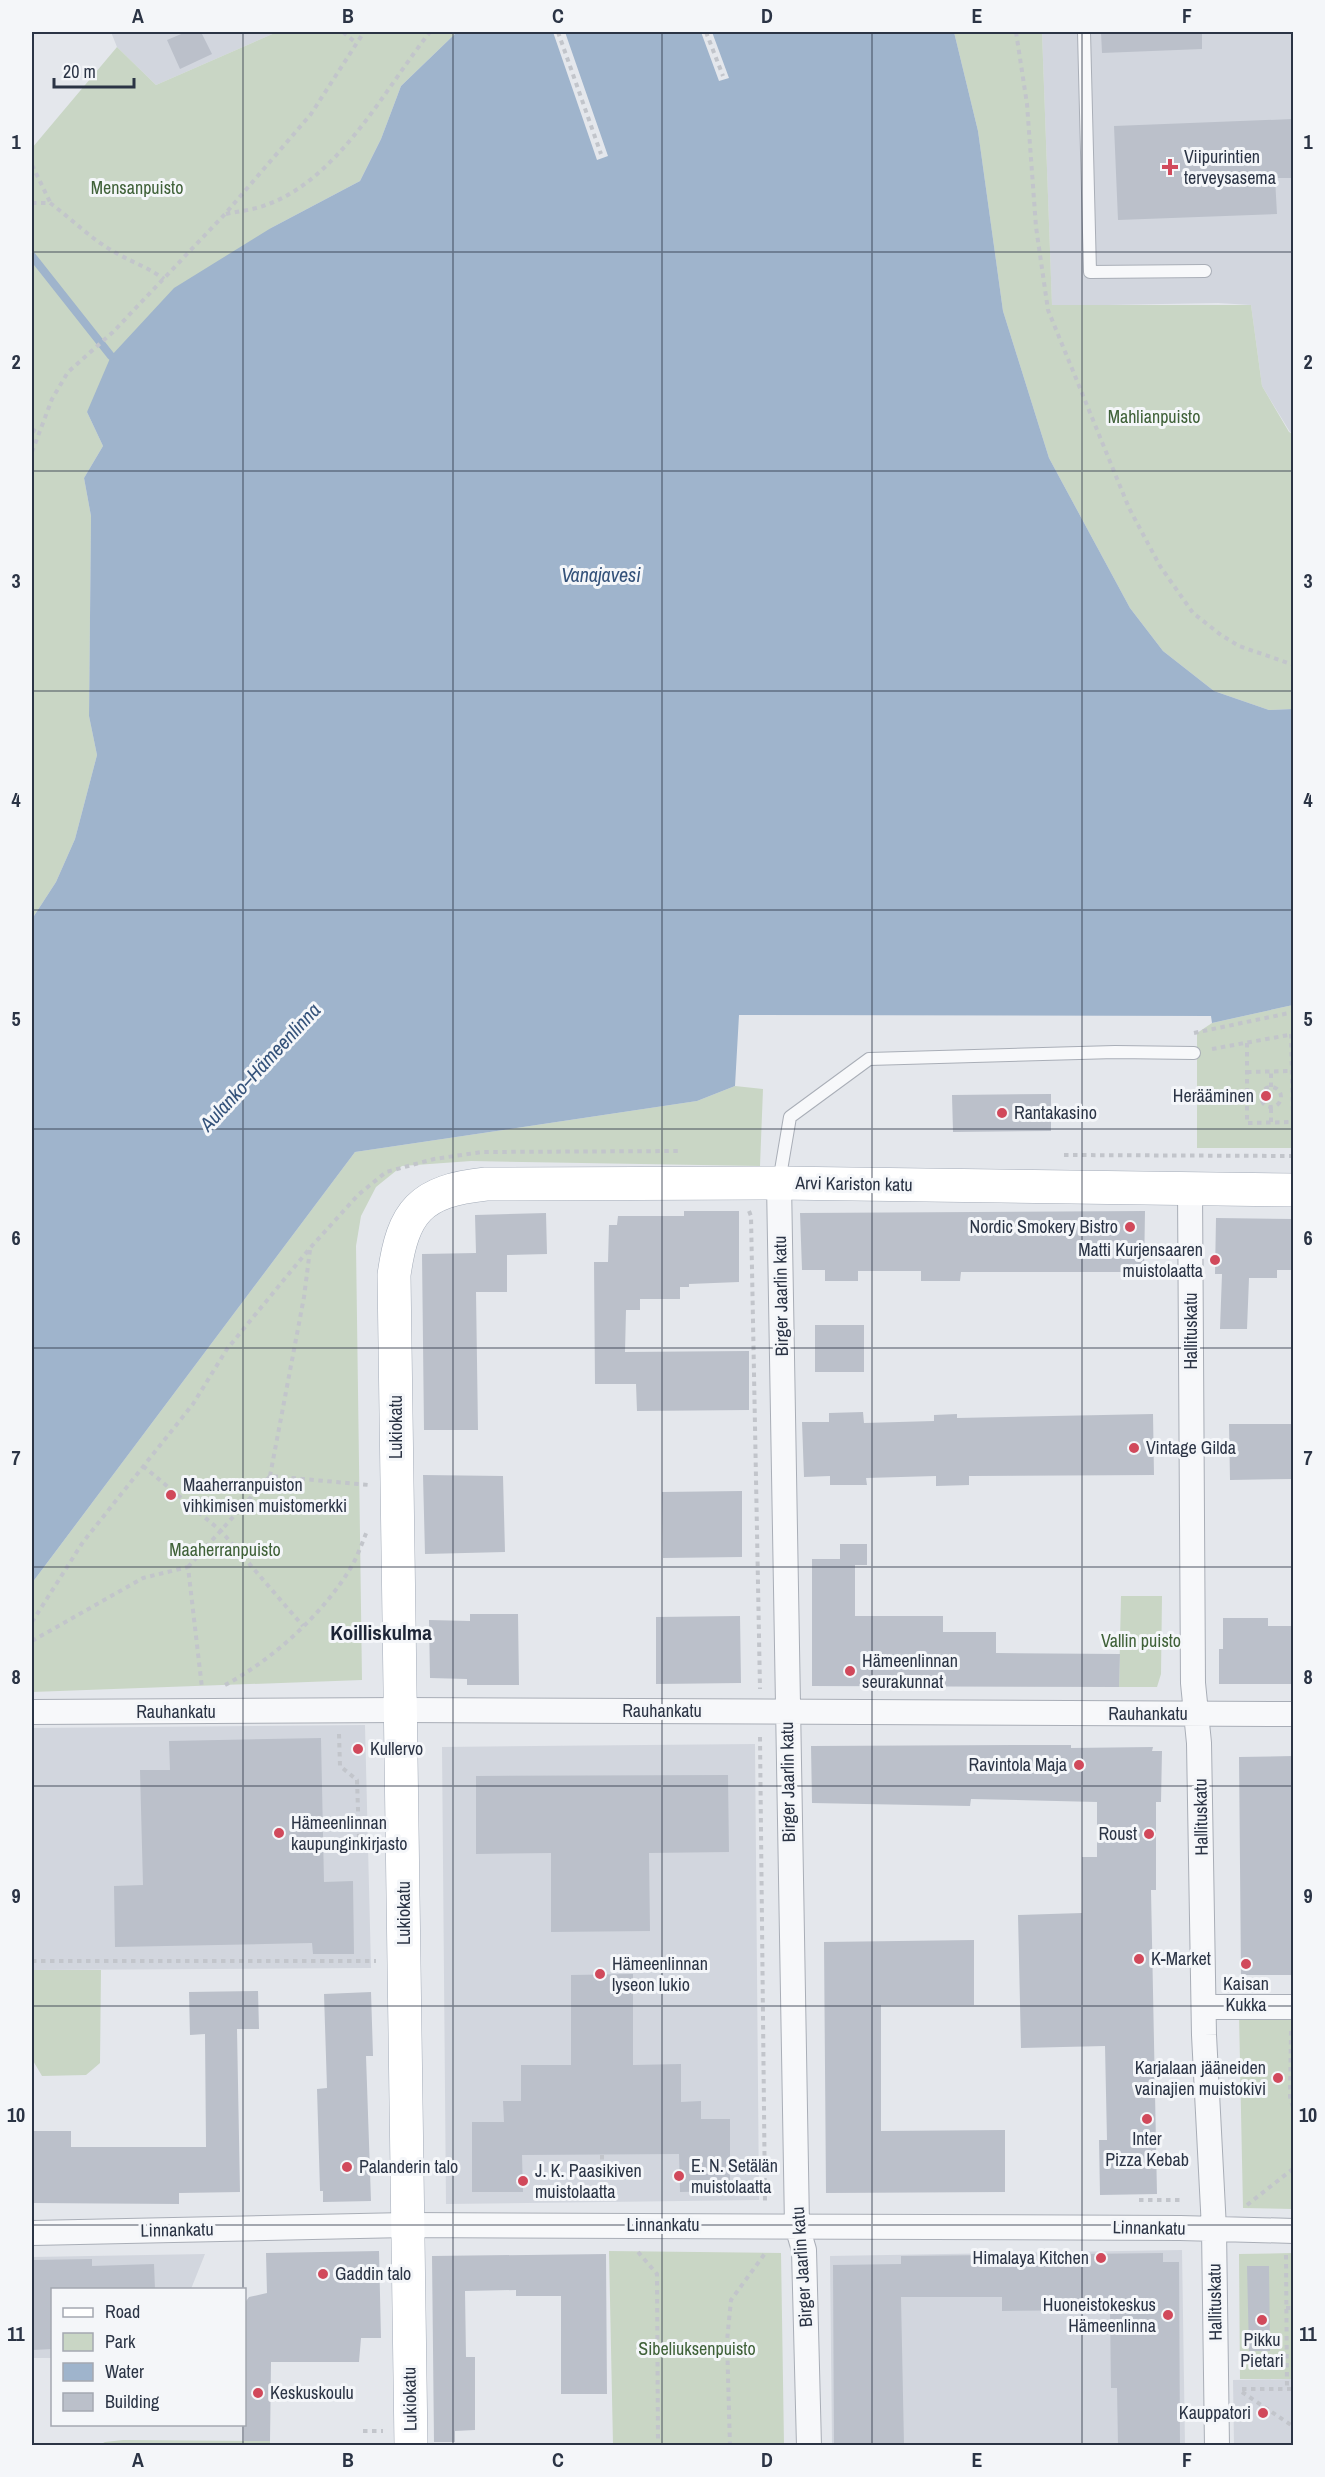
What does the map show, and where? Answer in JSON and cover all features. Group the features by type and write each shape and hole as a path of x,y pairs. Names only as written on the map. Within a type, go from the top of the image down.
{"main road":[{"name":"Arvi Kariston katu","path":"420,1207 438,1194 459,1187 486,1184 763,1183 1293,1190"},
{"name":"Lukiokatu","path":"400,2438 406,2225 402,1710 394,1275 398,1243 408,1220 420,1207"}],"street":[{"name":"Birger Jaarlin katu","path":"763,1183 787,1712 797,2226 804,2250 809,2445"},
{"name":"Hallituskatu","path":"1190,1188 1193,1683 1199,1743 1204,2007 1214,2229 1217,2445"},
{"name":"Rauhankatu","path":"32,1712 203,1705 402,1710 1293,1714"},
{"path":"1204,2007 1292,2007"},
{"name":"Linnankatu","path":"32,2233 406,2225 797,2226 1214,2229 1289,2239"}],"lane":[{"path":"1084,32 1090,272 1205,271"},
{"name":"Birger Jaarlin katu","path":"763,1183 790,1117 869,1059 1115,1052 1194,1053"}],"path":[{"path":"343,32 355,42"},
{"path":"32,452 52,399 68,372 113,332 225,214 311,114 355,42 364,32"},
{"path":"225,214 266,205 309,182 353,137 430,32"},
{"path":"558,32 601,154"},
{"path":"706,32 723,76"},
{"path":"1016,32 1027,104 1036,227 1048,310 1129,508 1160,566 1193,613 1239,646 1293,665"},
{"path":"32,165 50,203 89,236 119,254 147,266 164,279"},
{"path":"32,203 50,203"},
{"path":"32,429 39,434"},
{"path":"1194,1033 1293,1012"},
{"path":"1194,1053 1292,1034 1293,1122 1246,1123 1247,1043"},
{"path":"1271,1071 1271,1087 1262,1095 1265,1104 1271,1107"},
{"path":"1247,1072 1293,1071"},
{"path":"1271,1087 1280,1092 1281,1098 1276,1105 1271,1107"},
{"path":"1281,1098 1292,1097"},
{"path":"1271,1107 1271,1122"},
{"path":"32,1622 83,1542 193,1404 227,1349 310,1248 358,1195 386,1172"},
{"path":"752,1691 760,1689 751,1228 763,1183"},
{"path":"32,1641 143,1578 188,1567 270,1476 304,1297 310,1248"},
{"path":"143,1466 220,1531 303,1626"},
{"path":"270,1476 353,1483"},
{"path":"203,1705 303,1626 351,1569 367,1531"},
{"path":"188,1567 203,1705"},
{"path":"730,2445 727,2341 731,2300 768,2248 760,1729"},
{"path":"339,1734 340,1766 357,1780 359,1839"},
{"path":"324,1839 381,1838"},
{"path":"32,1961 382,1961"},
{"path":"1292,2007 1290,2097 1293,2111"},
{"path":"602,2155 602,2207"},
{"path":"1243,2208 1293,2168"},
{"path":"1287,2389 1286,2308 1289,2239"},
{"path":"634,2247 657,2274 658,2445"},
{"path":"1286,2308 1293,2308"},
{"path":"1293,2389 1238,2389 1293,2427"},
{"path":"363,2432 400,2438"}],"shaded area":[{"path":"111,32 277,32 156,85 117,47"},
{"name":"Viipurintien terveysasema","path":"1042,32 1293,32 1293,434 1262,386 1251,305 1218,303 1052,306"},
{"path":"365,1725 371,1968 32,1970 32,1728"},
{"name":"Hämeenlinnan lyseon lukio","path":"755,1744 759,2200 446,2204 442,1747"},
{"path":"1182,2250 1185,2445 832,2445 830,2256"},
{"path":"205,2254 191,2288 51,2288 51,2358 32,2358 32,2257"},
{"name":"Kauppatori","path":"1293,2379 1293,2445 1234,2445 1233,2380"}],"green space":[{"name":"Mensanpuisto","path":"277,32 457,32 401,86 381,139 360,181 271,228 87,412 103,446 84,478 91,516 89,716 97,755 75,839 56,882 32,919 32,148 117,47 156,85"},
{"name":"Mahlianpuisto","path":"954,32 1042,32 1052,305 1251,305 1262,386 1289,432 1293,434 1293,709 1269,710 1214,691 1163,651 1130,608 1049,458 1003,311 978,131"},
{"path":"1293,1005 1293,1148 1197,1148 1197,1033 1212,1023"},
{"name":"Maaherranpuisto","path":"735,1086 763,1089 760,1166 471,1161 402,1166 376,1187 361,1216 356,1246 362,1680 32,1692 32,1583 355,1152 697,1101"},
{"name":"Vallin puisto","path":"1121,1596 1162,1596 1161,1674 1157,1687 1119,1687"},
{"path":"32,1970 101,1970 100,2063 86,2075 42,2076 32,2059"},
{"path":"1239,2015 1293,2016 1293,2209 1243,2208"},
{"name":"Sibeliuksenpuisto","path":"609,2251 781,2253 784,2445 613,2445"},
{"path":"1293,2253 1293,2379 1240,2379 1239,2254"},
{"path":"123,2440 270,2441 270,2445 97,2446 105,2442"}],"water":[{"name":"Vanajavesi","path":"457,32 954,32 978,131 1003,311 1049,458 1130,608 1163,651 1214,691 1269,710 1293,709 1293,1005 1212,1023 1211,1016 739,1015 735,1086 697,1101 355,1152 32,1583 32,919 56,882 75,839 97,755 89,716 91,516 84,478 103,446 87,412 111,356 174,288 271,228 360,181 381,139 401,86"}],"pier":[{"path":"553,32 565,32 608,156 597,160"},
{"path":"701,32 712,32 729,78 719,81"}],"building":[{"path":"186,32 201,32 212,54 180,69 167,40"},
{"path":"1101,32 1202,32 1202,49 1102,53"},
{"path":"1293,119 1293,178 1275,178 1277,214 1118,220 1114,126"},
{"name":"Rantakasino","path":"1051,1094 1051,1131 953,1132 952,1095"},
{"path":"684,1211 739,1211 739,1282 689,1284 689,1287 680,1287 680,1299 640,1299 640,1310 626,1310 625,1352 749,1351 749,1410 637,1411 636,1384 595,1384 594,1262 608,1262 609,1225 617,1225 618,1216 684,1216"},
{"path":"1145,1211 1144,1272 961,1272 960,1281 921,1281 921,1271 858,1271 858,1281 825,1281 825,1270 802,1270 800,1213"},
{"path":"546,1213 547,1254 507,1255 507,1292 476,1292 478,1430 424,1430 422,1254 476,1253 475,1215"},
{"path":"1216,1218 1293,1219 1293,1270 1277,1270 1277,1278 1249,1278 1247,1329 1220,1329 1222,1274 1215,1274"},
{"path":"815,1325 864,1325 864,1372 815,1372"},
{"path":"863,1412 864,1423 934,1421 934,1415 957,1414 957,1418 1153,1414 1154,1475 969,1476 969,1485 936,1486 936,1476 866,1478 867,1485 830,1485 830,1476 804,1477 802,1422 829,1422 829,1413"},
{"path":"1229,1424 1293,1424 1293,1479 1230,1480"},
{"path":"423,1475 503,1476 505,1552 425,1554"},
{"path":"742,1491 742,1557 663,1558 662,1492"},
{"path":"840,1544 867,1544 867,1565 855,1565 855,1616 943,1616 943,1632 996,1632 996,1653 1120,1654 1119,1687 812,1686 812,1559 840,1559"},
{"path":"470,1614 518,1614 519,1685 467,1685 467,1679 430,1678 429,1620 470,1621"},
{"path":"740,1616 741,1683 656,1684 656,1617"},
{"path":"1223,1618 1268,1618 1268,1626 1293,1626 1293,1684 1219,1684 1219,1649 1223,1649"},
{"path":"321,1738 324,1882 353,1881 354,1954 313,1954 312,1943 115,1947 114,1886 143,1885 140,1770 170,1770 169,1741"},
{"path":"1071,1745 1071,1748 1153,1747 1152,1751 1162,1751 1161,1802 1156,1802 1156,1890 1151,1890 1157,2194 1100,2195 1099,2140 1107,2140 1105,2046 1021,2048 1018,1915 1082,1913 1082,1857 1097,1857 1097,1802 971,1799 970,1806 812,1803 811,1746"},
{"path":"1293,1756 1293,1975 1241,1975 1239,1757"},
{"path":"728,1775 729,1852 649,1853 650,1931 551,1932 551,1853 476,1854 476,1776"},
{"path":"974,1940 974,2005 881,2005 881,2131 1005,2130 1005,2192 826,2193 824,1942"},
{"path":"633,1974 633,2065 681,2064 681,2102 701,2101 701,2119 730,2119 730,2191 680,2192 679,2154 522,2155 523,2192 472,2192 472,2122 504,2122 503,2101 521,2101 521,2065 571,2065 571,1975"},
{"path":"258,1991 259,2029 237,2029 240,2192 179,2193 179,2204 32,2203 32,2131 71,2131 71,2147 206,2147 205,2034 190,2035 189,1992"},
{"path":"371,1992 373,2056 366,2056 371,2201 323,2202 323,2191 320,2191 317,2089 327,2088 324,1994"},
{"path":"379,2251 381,2338 361,2338 359,2362 271,2362 270,2441 244,2441 246,2301 249,2297 267,2293 266,2253"},
{"path":"1163,2253 1163,2262 1179,2262 1180,2445 1118,2445 1117,2388 1111,2388 1110,2310 1002,2311 1002,2297 901,2297 904,2445 834,2445 833,2265 901,2264 901,2256"},
{"path":"606,2254 607,2394 561,2394 561,2296 516,2296 516,2290 465,2291 466,2357 475,2357 475,2430 455,2431 455,2442 434,2442 432,2256"},
{"path":"92,2259 92,2266 154,2264 155,2288 51,2288 51,2349 32,2350 32,2260"},
{"path":"1247,2266 1269,2266 1270,2351 1249,2351"}],"waterway":[{"path":"32,256 111,356"}],"place":[{"name":"Viipurintien terveysasema","path":"1170,167"},
{"name":"Herääminen","path":"1266,1096"},
{"name":"Rantakasino","path":"1002,1113"},
{"name":"Nordic Smokery Bistro","path":"1130,1227"},
{"name":"Matti Kurjensaaren muistolaatta","path":"1215,1260"},
{"name":"Vintage Gilda","path":"1134,1448"},
{"name":"Maaherranpuiston vihkimisen muistomerkki","path":"171,1495"},
{"name":"Hämeenlinnan seurakunnat","path":"850,1671"},
{"name":"Kullervo","path":"358,1749"},
{"name":"Ravintola Maja","path":"1079,1765"},
{"name":"Hämeenlinnan kaupunginkirjasto","path":"279,1833"},
{"name":"Roust","path":"1149,1834"},
{"name":"K-Market","path":"1139,1959"},
{"name":"Kaisan Kukka","path":"1246,1964"},
{"name":"Hämeenlinnan lyseon lukio","path":"600,1974"},
{"name":"Karjalaan jääneiden vainajien muistokivi","path":"1278,2078"},
{"name":"Inter Pizza Kebab","path":"1147,2119"},
{"name":"Palanderin talo","path":"347,2167"},
{"name":"E. N. Setälän muistolaatta","path":"679,2176"},
{"name":"J. K. Paasikiven muistolaatta","path":"523,2181"},
{"name":"Himalaya Kitchen","path":"1101,2258"},
{"name":"Gaddin talo","path":"323,2274"},
{"name":"Huoneistokeskus Hämeenlinna","path":"1168,2315"},
{"name":"Pikku Pietari","path":"1262,2320"},
{"name":"Keskuskoulu","path":"258,2393"},
{"name":"Kauppatori","path":"1263,2413"}],"district":[{"name":"Koilliskulma","path":"381,1633"}],"water label":[{"name":"Aulanko–Hämeenlinna","path":"260,1067"}]}
